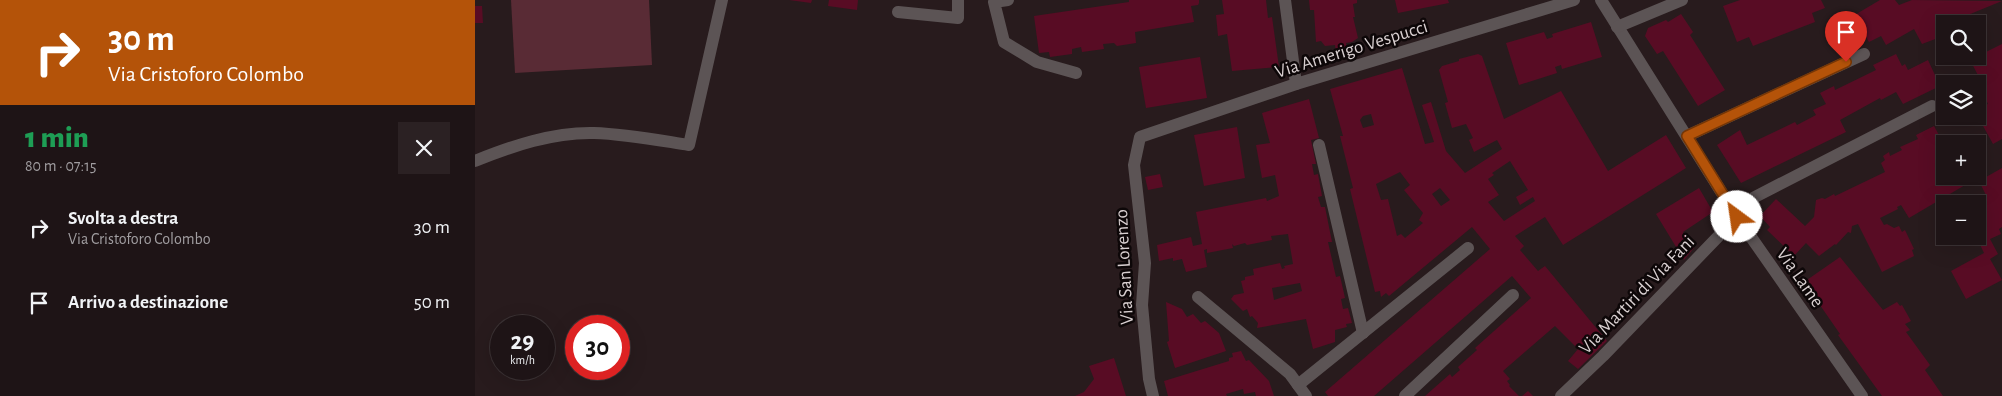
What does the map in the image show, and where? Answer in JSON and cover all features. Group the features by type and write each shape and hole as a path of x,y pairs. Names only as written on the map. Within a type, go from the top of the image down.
{"street":[{"path":"475,160 518,144 592,132 637,136 689,145 722,0"},
{"path":"898,12 959,18 958,0"},
{"path":"1008,0 994,2 1004,42 1037,62 1076,73"},
{"path":"1285,0 1296,84"},
{"name":"Via Amerigo Vespucci","path":"1140,137 1296,84 1574,0"},
{"name":"Via Lame","path":"1601,0 1737,217 1862,396"},
{"path":"1617,27 1682,0"},
{"path":"1687,136 1863,54"},
{"name":"Via Martiri di Via Fani","path":"1561,396 1603,356 1737,217 1751,199 1932,106"},
{"name":"Via San Lorenzo","path":"1140,137 1134,165 1145,263 1142,305 1149,379 1153,396"},
{"path":"1319,145 1363,334"},
{"path":"1298,385 1468,248"},
{"path":"1405,396 1513,295"},
{"path":"1198,297 1290,374 1306,396"}],"shaded area":[{"path":"511,0 649,0 652,65 515,73"}],"building":[{"path":"789,0 812,0 811,3"},
{"path":"829,0 858,0 857,10 828,6"},
{"path":"1129,0 1199,0 1199,3 1198,5 1191,6 1194,22 1135,32 1136,43 1117,46 1114,43 1103,44 1104,49 1082,52 1081,47 1072,49 1072,54 1050,57 1049,52 1039,53 1034,16 1129,2"},
{"path":"1222,0 1266,0 1268,18 1272,17 1279,67 1232,71 1227,34 1218,36 1216,15 1224,14"},
{"path":"1309,0 1357,0 1357,3 1353,4 1355,17 1353,17 1358,38 1346,43 1348,52 1336,54 1335,45 1325,46 1321,41 1316,42 1314,10 1310,10"},
{"path":"1395,0 1448,0 1449,3 1398,13"},
{"path":"1740,0 1821,0 1825,8 1812,13 1815,22 1753,46 1749,37 1737,42 1723,6"},
{"path":"1880,0 1895,0 1899,5 1912,0 2002,1 1968,15 1936,15 1936,39 1922,44 1914,29 1886,45 1881,36 1869,42 1853,16"},
{"path":"475,6 482,6 483,23 475,23"},
{"path":"1681,14 1693,32 1690,35 1725,90 1698,106 1663,51 1657,54 1645,36 1648,28 1666,20 1668,22"},
{"path":"1591,22 1602,57 1562,69 1561,65 1555,67 1557,73 1519,85 1506,43 1544,32 1547,39 1553,37 1552,34"},
{"path":"2002,44 2002,139 1993,144 1983,125 1986,125 1986,105 1988,104 1986,100 1986,75 1978,75 1973,65 1986,65 1986,52"},
{"path":"1478,54 1482,56 1504,119 1561,91 1608,171 1666,135 1686,168 1563,245 1545,217 1515,236 1524,246 1520,250 1538,271 1545,266 1607,341 1578,369 1568,361 1578,349 1555,326 1503,371 1510,379 1507,381 1509,386 1519,396 1425,396 1450,374 1452,377 1460,370 1458,367 1477,350 1475,348 1531,298 1512,276 1374,396 1328,396 1325,392 1490,249 1472,227 1389,296 1386,293 1381,297 1380,291 1375,292 1350,189 1353,188 1340,136 1343,136 1330,89 1402,68 1425,144 1434,142 1422,105 1431,102 1446,151 1465,173 1502,149 1497,140 1474,152 1469,140 1473,138 1466,124 1452,128 1445,103 1448,102 1439,70 1442,66 1459,61 1459,59","holes":["1371,114 1374,125 1363,128 1360,120 1363,116","1510,161 1528,190 1516,197 1520,205 1533,197 1535,201 1504,221 1488,202 1499,195 1488,179 1494,175 1492,173","1400,172 1410,185 1404,190 1423,213 1419,220 1423,223 1405,238 1401,234 1397,236 1388,199 1381,200 1376,184","1440,188 1450,200 1441,206 1432,194"]},
{"path":"1896,54 1902,66 1905,64 1908,70 1928,60 1936,77 1936,88 1903,104 1896,92 1881,100 1880,98 1840,120 1846,132 1741,183 1717,145 1740,130 1747,145 1795,122 1797,125 1816,115 1813,110 1826,104 1820,93 1834,86 1835,90 1876,70 1873,65"},
{"path":"1200,57 1207,98 1146,108 1139,67"},
{"path":"1309,99 1319,138 1311,140 1316,164 1312,164 1314,175 1318,174 1322,196 1318,197 1321,207 1325,207 1332,242 1328,242 1336,277 1340,276 1345,298 1341,299 1343,309 1348,308 1352,323 1346,324 1347,327 1335,330 1335,342 1313,349 1306,319 1257,328 1258,323 1252,316 1250,317 1247,309 1243,311 1231,299 1234,295 1244,293 1241,281 1245,280 1245,277 1254,275 1253,269 1280,263 1282,269 1285,268 1284,266 1293,264 1288,234 1271,236 1272,240 1247,245 1245,243 1234,246 1232,244 1233,248 1207,253 1207,249 1204,250 1207,267 1186,272 1182,259 1173,261 1173,258 1159,261 1157,245 1191,237 1193,246 1202,244 1196,212 1266,198 1267,201 1279,196 1275,175 1262,178 1256,145 1270,143 1262,113","holes":["1300,283 1302,291 1274,300 1272,288"]},
{"path":"1934,126 1939,135 1936,135 1936,185 1965,185 1948,195 1936,195 1936,202 1909,218 1901,205 1897,207 1898,209 1880,218 1884,225 1887,224 1894,228 1899,226 1902,232 1905,230 1914,249 1912,250 1914,256 1882,272 1858,224 1852,226 1851,233 1848,232 1836,245 1819,256 1806,243 1794,256 1767,230 1770,227 1760,216 1776,199 1805,226 1814,217 1816,200 1825,199 1834,194 1835,196 1885,172 1881,163 1885,160 1883,156 1889,152 1890,156 1902,150 1900,147 1918,139 1916,135"},
{"path":"1237,127 1245,178 1204,186 1194,135"},
{"path":"2002,168 2002,227 1999,229 2001,234 1990,239 1998,254 1990,259 2002,280 1966,299 1951,271 1984,253 1980,245 1986,245 1986,195 1981,185 1986,185 1986,177"},
{"path":"1160,174 1163,187 1148,190 1145,177"},
{"path":"1699,188 1713,212 1683,232 1694,248 1684,260 1656,214"},
{"path":"1840,257 1883,310 1897,302 1900,306 1902,305 1911,321 1905,324 1910,330 1906,332 1930,365 1925,370 1943,396 1882,396 1838,335 1840,334 1804,282"},
{"path":"1166,302 1182,309 1187,317 1193,314 1201,323 1205,321 1219,333 1226,351 1175,368 1167,342 1169,341"},
{"path":"1241,351 1246,361 1249,360 1269,381 1274,396 1256,396 1255,392 1244,394 1243,389 1226,394 1227,396 1168,396 1164,381 1229,361 1229,358 1233,357 1232,353"},
{"path":"1114,358 1126,396 1075,396 1084,392 1094,379 1089,366"},
{"path":"1528,391 1533,396 1522,396"}],"route":[{"path":"1737,217 1687,136 1846,62"}]}
